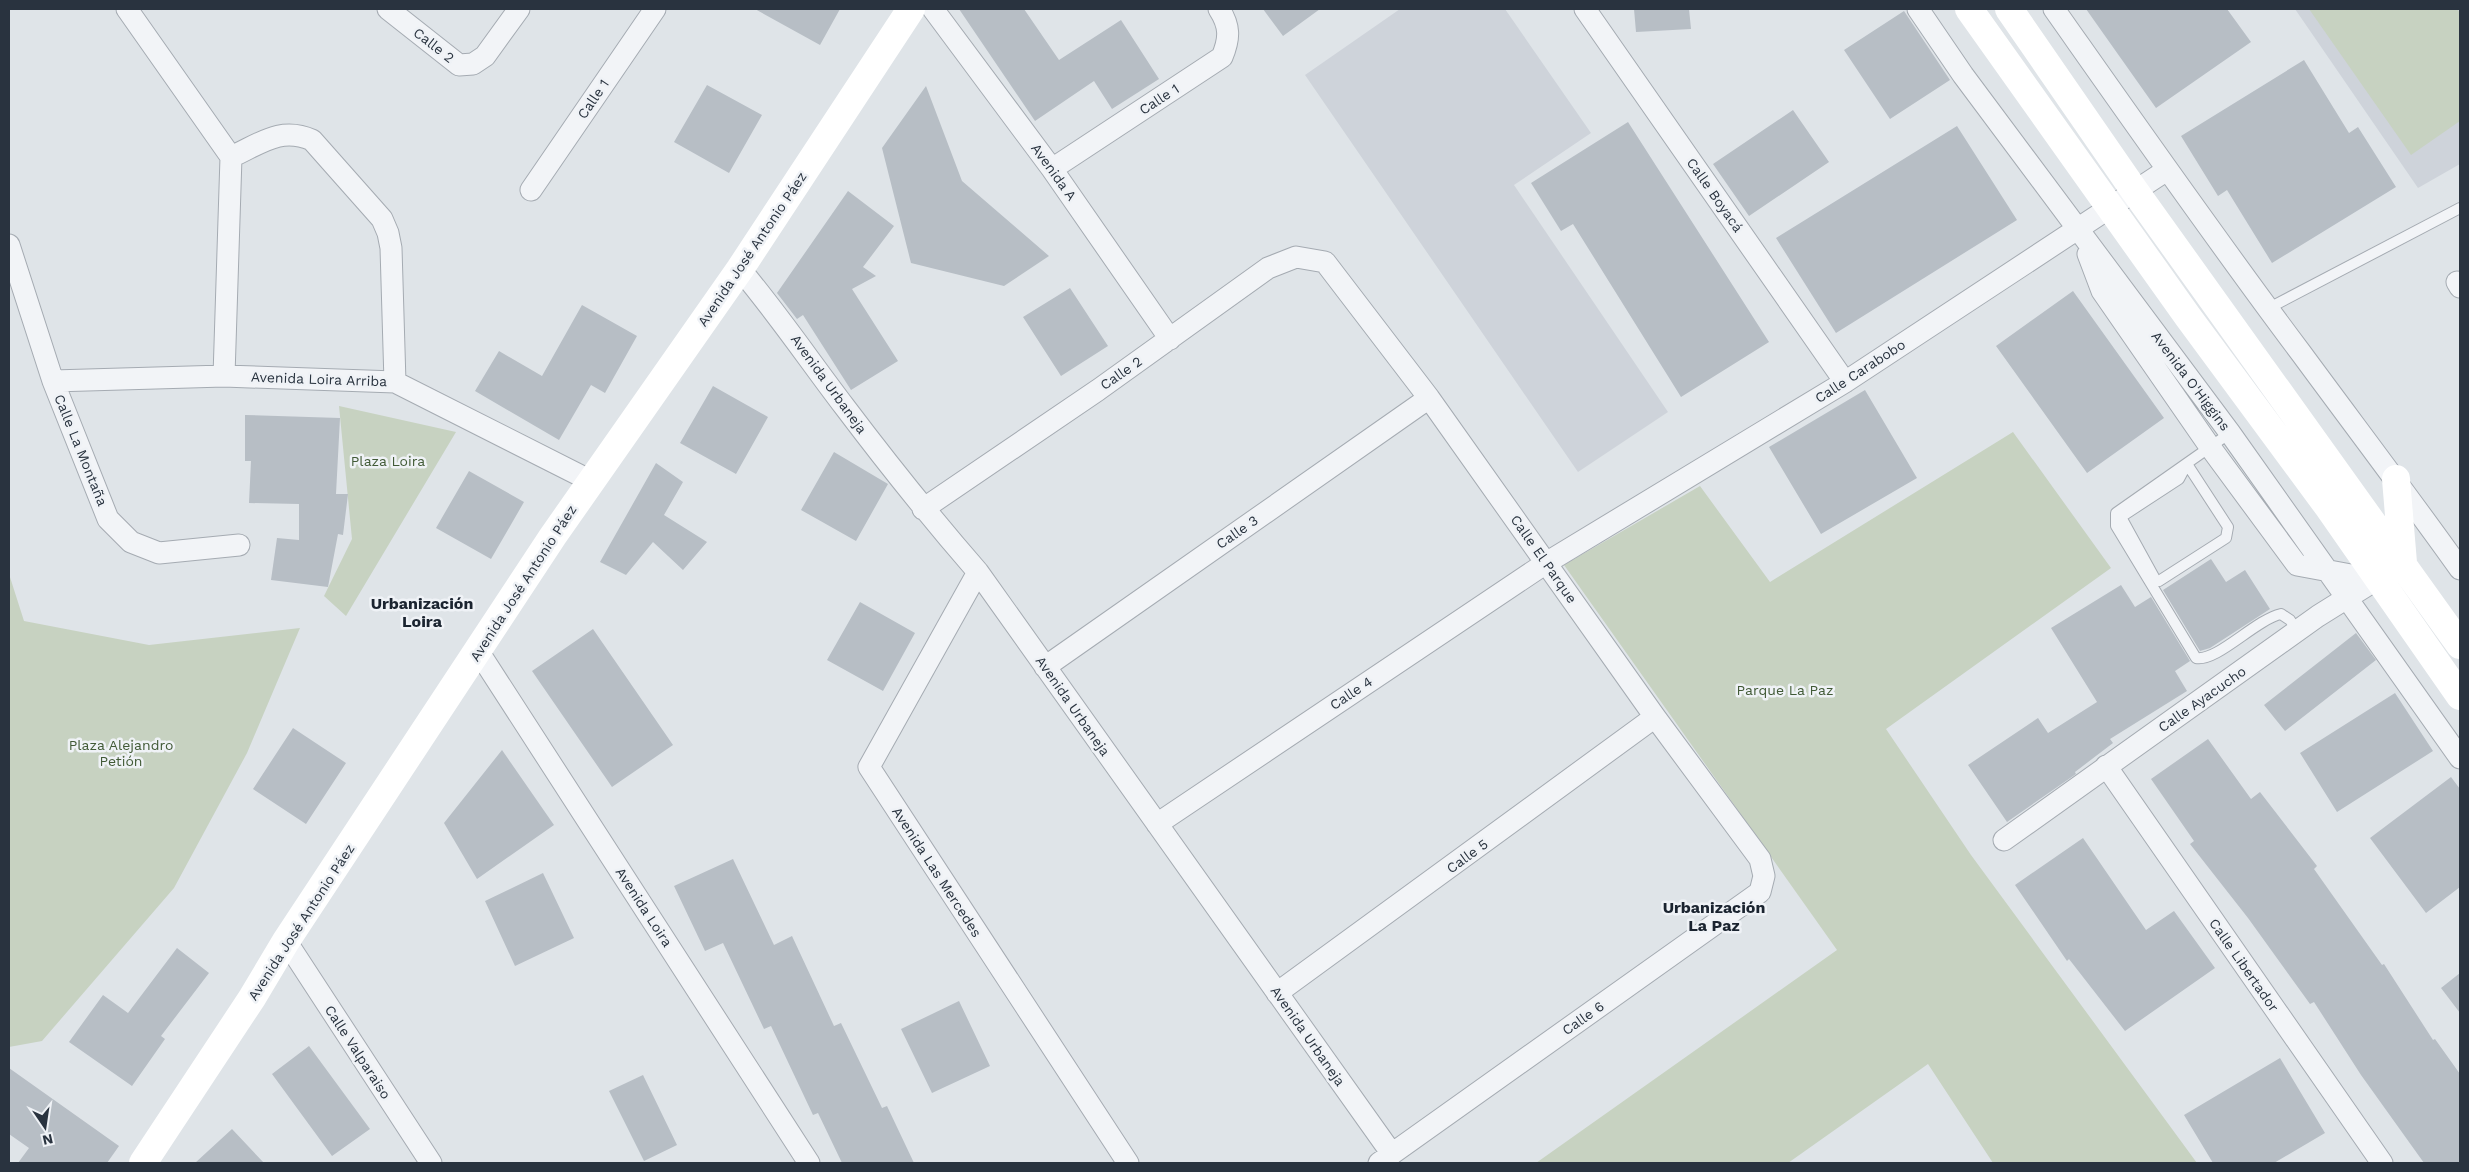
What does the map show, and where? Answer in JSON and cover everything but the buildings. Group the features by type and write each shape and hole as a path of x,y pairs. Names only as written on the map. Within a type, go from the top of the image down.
{"main road":[{"name":"Avenida José Antonio Páez","path":"144,1163 252,998 286,941 591,481 740,269 911,9"},
{"path":"1969,9 2109,208 2329,508 2460,696"},
{"path":"2009,9 2134,190 2460,645"},
{"path":"2396,479 2403,563"}],"street":[{"path":"127,9 232,158 224,376"},
{"name":"Calle 2","path":"388,9 459,65 473,64 485,56 519,9"},
{"name":"Calle 1","path":"532,190 656,9"},
{"name":"Avenida A","path":"933,9 1052,169 1170,339"},
{"name":"Calle 1","path":"1052,169 1222,57 1229,40 1226,20 1219,9"},
{"name":"Calle Boyacá","path":"1586,9 1845,382"},
{"name":"Avenida O'Higgins","path":"1918,9 1963,75 2230,433 2460,758"},
{"path":"2054,9 2167,170 2396,479 2460,570"},
{"path":"232,158 281,134 299,135 312,140 382,219 392,248 395,382"},
{"name":"Calle Carabobo","path":"1546,562 1845,382 2167,170"},
{"path":"2078,228 2102,291 2210,448 2297,565 2378,580"},
{"name":"Calle La Montaña","path":"9,245 53,381 108,519 131,542 159,552 239,545"},
{"name":"Calle 2","path":"923,509 1170,339 1268,268 1296,257 1325,262"},
{"name":"Calle El Parque","path":"1325,262 1430,398 1655,717 1760,859"},
{"name":"Avenida Urbaneja","path":"740,269 776,312 843,405 923,509 978,572 1277,993 1385,1159"},
{"name":"Avenida Loira Arriba","path":"53,381 224,376 395,382 591,481"},
{"name":"Calle 3","path":"1045,667 1430,398"},
{"name":"Calle 4","path":"1157,824 1546,562"},
{"name":"Calle Ayacucho","path":"2004,840 2298,632 2347,598 2403,563"},
{"name":"Avenida Las Mercedes","path":"978,572 869,767 1128,1163"},
{"name":"Avenida Loira","path":"478,652 809,1163"},
{"name":"Calle 5","path":"1277,993 1655,717"},
{"name":"Calle Libertador","path":"2106,766 2382,1163"},
{"name":"Calle 6","path":"1385,1159 1760,892 1764,876 1760,859"},
{"name":"Calle Valparaiso","path":"286,941 431,1163"}],"lane":[{"path":"2269,308 2460,208"},
{"path":"2230,433 2116,513 2116,526 2196,658 2208,658 2268,617 2280,614 2290,620 2298,632"},
{"path":"2187,464 2228,527 2229,532 2226,538 2164,579 2155,579 2122,519 2124,515 2178,479 2187,464"}],"shaded area":[{"path":"1400,9 1505,9 1591,133 1514,185 1668,412 1578,472 1305,75"},
{"path":"2295,9 2460,9 2460,164 2418,188"}],"green space":[{"path":"2309,9 2457,9 2460,13 2460,121 2411,155"},
{"name":"Plaza Loira","path":"339,406 456,432 346,616 324,596 352,539"},
{"name":"Parque La Paz","path":"2013,432 2111,568 1886,729 1971,855 2197,1163 1993,1163 1928,1064 1788,1163 1536,1163 1837,950 1564,565 1700,486 1770,582"},
{"name":"Plaza Alejandro Petión","path":"9,574 24,621 149,645 300,628 247,753 174,888 42,1041 9,1047"}],"district":[{"name":"Urbanización Loira","path":"422,612"},
{"name":"Urbanización La Paz","path":"1714,916"}]}
